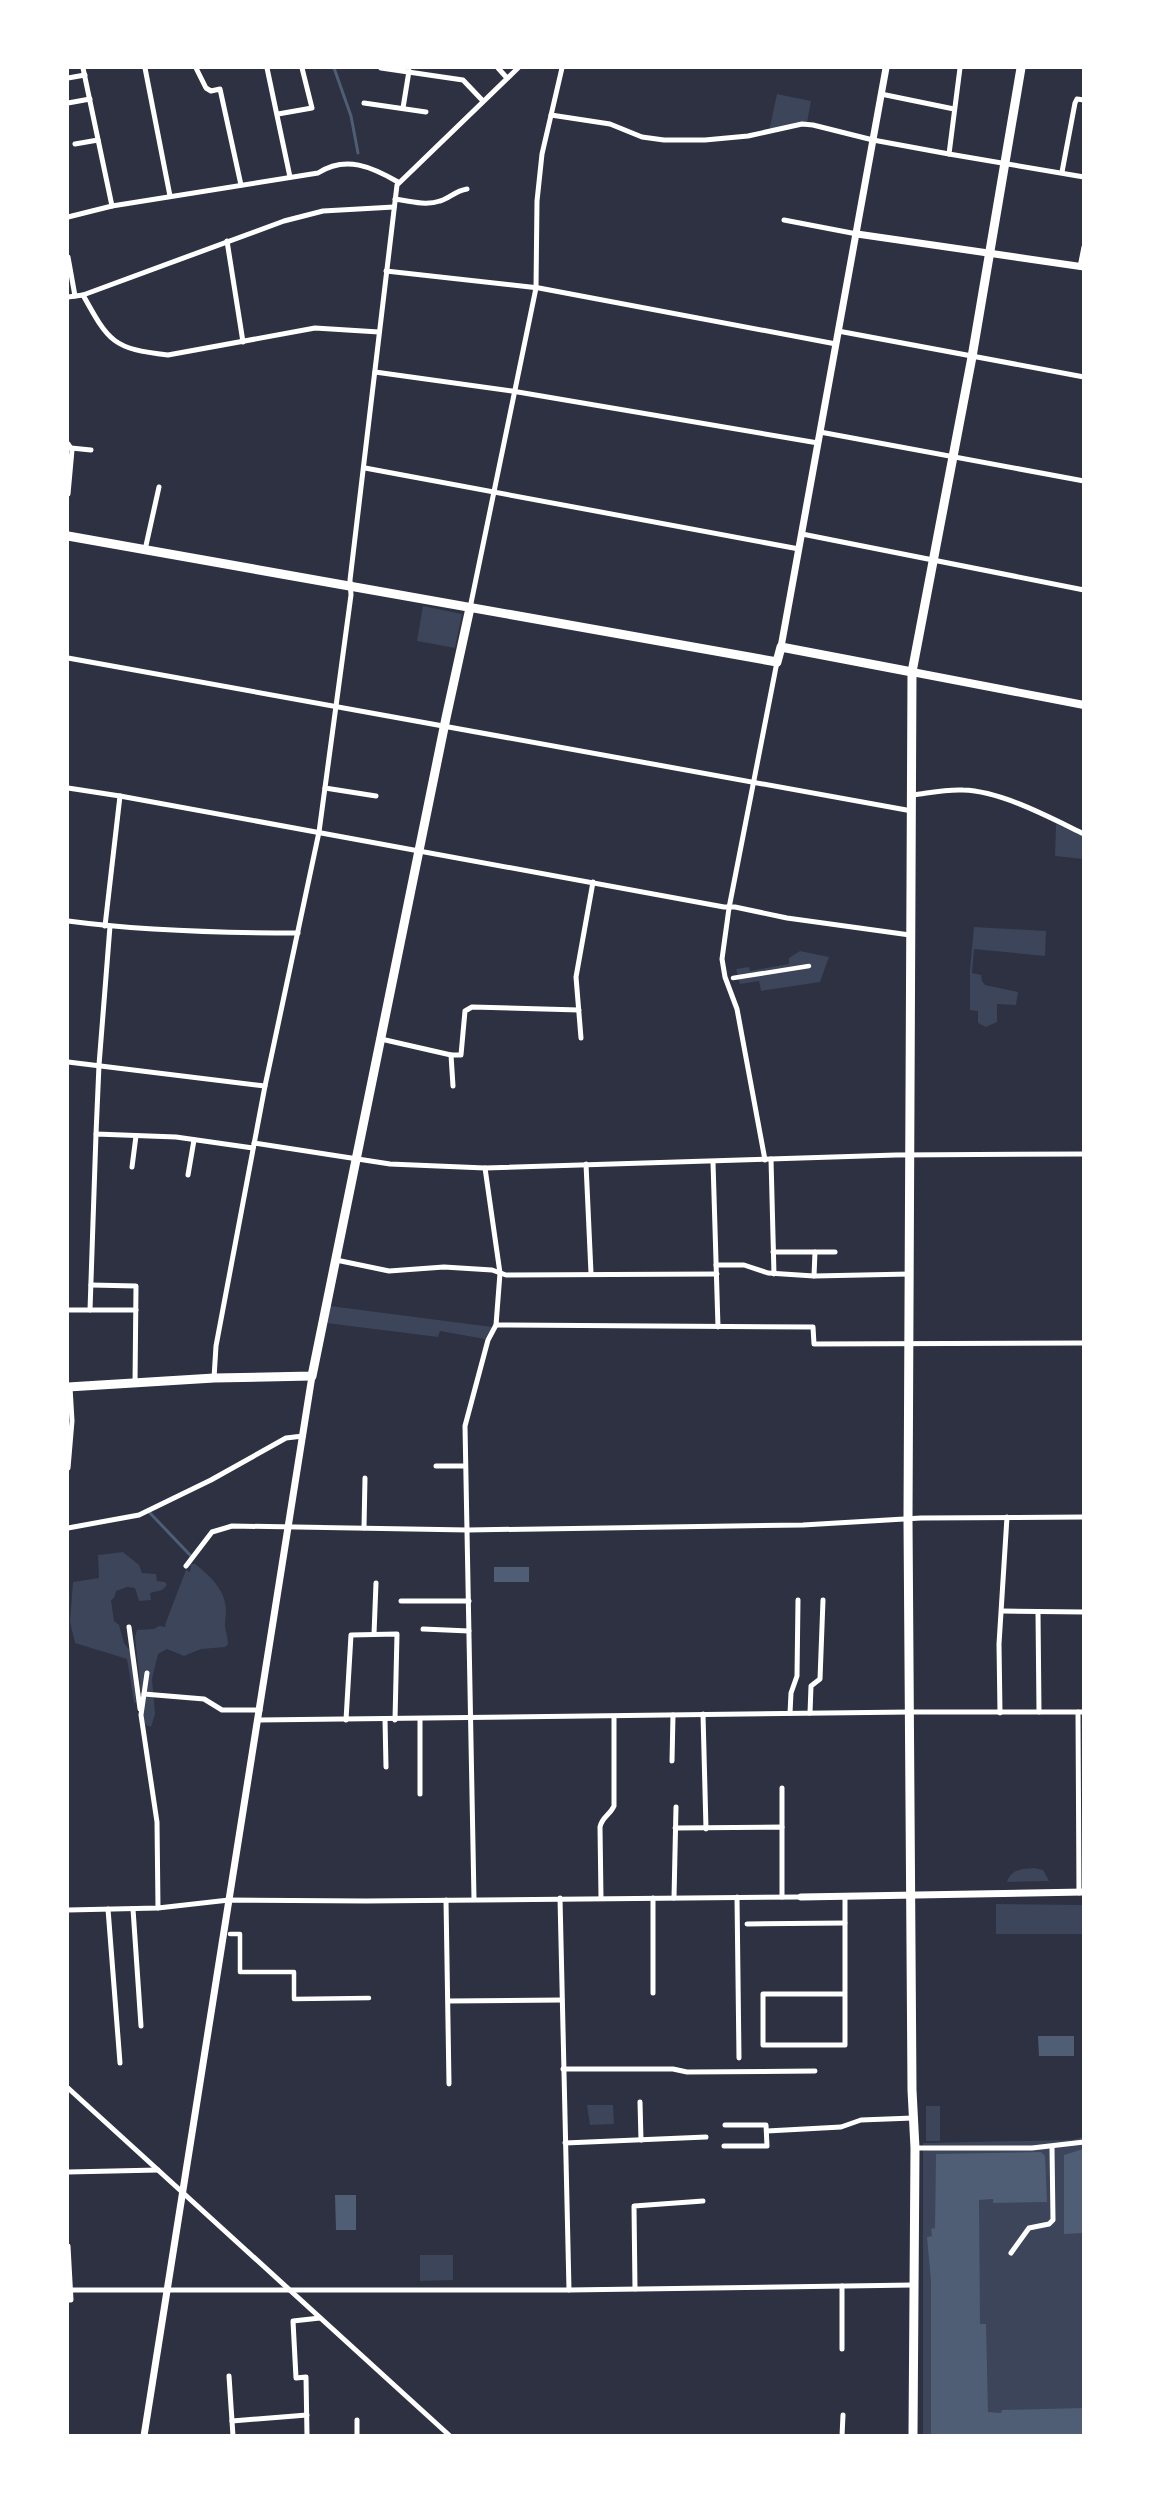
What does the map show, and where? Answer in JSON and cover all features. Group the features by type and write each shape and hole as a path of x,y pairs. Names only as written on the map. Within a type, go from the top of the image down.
{"main road":[{"path":"913,2436 915,2148 910,1895 908,1520 912,672 972,357 1003,163 1021,68"},
{"path":"68,536 777,662 781,647 1083,705"},
{"path":"69,1387 214,1378 312,1376 470,608"}],"street":[{"path":"83,68 112,206"},
{"path":"145,68 170,196"},
{"path":"196,68 206,88 211,91 220,89 242,185"},
{"path":"267,68 290,177"},
{"path":"278,114 312,108 302,68"},
{"path":"381,68 463,80 483,101"},
{"path":"498,68 507,78"},
{"path":"214,1378 216,1346 265,1086 319,832 351,587 398,182 518,68"},
{"path":"470,608 537,288 537,201 542,154 562,68"},
{"path":"781,647 886,68"},
{"path":"949,154 960,68"},
{"path":"403,108 409,71"},
{"path":"68,78 85,75"},
{"path":"881,94 954,109"},
{"path":"68,103 90,99"},
{"path":"1062,172 1075,103 1077,99 1083,100"},
{"path":"364,104 426,112"},
{"path":"551,114 610,124 642,137 664,140 705,140 748,136 802,124 873,140 1083,177"},
{"path":"75,144 98,140"},
{"path":"68,217 112,206 318,173 327,167 353,162 373,168 398,182"},
{"path":"395,199 434,202 441,201 453,192 466,189"},
{"path":"68,297 83,295 284,221 323,211 394,207"},
{"path":"784,220 856,234 1082,267 1083,247"},
{"path":"227,241 243,342"},
{"path":"68,257 75,296"},
{"path":"386,271 537,288 836,344"},
{"path":"83,295 103,330 114,341 126,346 168,355 315,328 379,332"},
{"path":"838,331 1083,376"},
{"path":"375,372 516,392 818,443"},
{"path":"820,432 1083,482"},
{"path":"68,494 69,446 91,450"},
{"path":"365,468 799,549"},
{"path":"146,550 159,487"},
{"path":"802,534 1083,590"},
{"path":"68,658 912,811"},
{"path":"774,1274 768,1160 737,1009 722,964 729,908 777,662"},
{"path":"68,788 420,850 729,908 735,907 787,918 910,935"},
{"path":"325,788 376,796"},
{"path":"912,795 961,790 975,791 1046,815 1083,834"},
{"path":"90,1310 99,1065 107,926 120,796"},
{"path":"581,1038 576,977 593,882"},
{"path":"68,921 107,926 232,933 298,933"},
{"path":"733,978 809,966"},
{"path":"381,1039 451,1055 461,1055 465,1011 472,1007 579,1010"},
{"path":"451,1055 453,1086"},
{"path":"68,1062 265,1086"},
{"path":"96,1134 254,1146 390,1164 485,1168 910,1155 1083,1154"},
{"path":"132,1167 136,1136"},
{"path":"188,1175 194,1140"},
{"path":"713,1162 718,1327"},
{"path":"586,1164 591,1274"},
{"path":"474,1899 465,1426 488,1340 496,1325 500,1273 485,1168"},
{"path":"773,1252 835,1252"},
{"path":"814,1276 815,1252"},
{"path":"336,1260 389,1271 444,1267 492,1270 506,1275 717,1274"},
{"path":"716,1265 744,1265 774,1274 814,1276 910,1274"},
{"path":"91,1285 136,1286 135,1384"},
{"path":"68,1310 136,1310"},
{"path":"496,1325 813,1327 814,1344 1083,1343"},
{"path":"144,2436 312,1376"},
{"path":"68,1468 72,1421 69,1387"},
{"path":"68,1528 139,1515 211,1480 286,1438 303,1436"},
{"path":"436,1466 465,1466"},
{"path":"364,1528 365,1478"},
{"path":"1000,1713 999,1644 1006,1516"},
{"path":"186,1566 212,1532 232,1526 468,1530 803,1525 1006,1516 1083,1517"},
{"path":"374,1634 376,1583"},
{"path":"401,1600 469,1601"},
{"path":"790,1713 791,1693 797,1676 798,1600"},
{"path":"810,1713 811,1685 820,1679 823,1600"},
{"path":"1002,1611 1083,1612"},
{"path":"1038,1612 1040,1712"},
{"path":"129,1627 156,1812 158,1908"},
{"path":"423,1629 469,1631"},
{"path":"346,1720 351,1635 397,1634 395,1720"},
{"path":"141,1715 147,1673"},
{"path":"144,1694 204,1699 222,1710 260,1710"},
{"path":"68,1910 158,1908 229,1900 737,1898 1081,1893 1081,1712 790,1713 259,1720"},
{"path":"703,1714 706,1829"},
{"path":"672,1761 673,1715"},
{"path":"601,1898 600,1827 602,1820 614,1806 614,1717"},
{"path":"385,1719 386,1767"},
{"path":"420,1719 420,1794"},
{"path":"782,1788 782,1897"},
{"path":"674,1898 676,1807"},
{"path":"675,1828 782,1827"},
{"path":"844,1994 763,1994 763,2045 844,2045 845,1896"},
{"path":"560,1898 570,2290"},
{"path":"653,1898 653,1994"},
{"path":"737,1898 739,2058"},
{"path":"446,1900 449,2084"},
{"path":"108,1909 120,2063"},
{"path":"133,1909 141,2026"},
{"path":"747,1924 845,1923"},
{"path":"230,1934 240,1934 240,1972 294,1972 294,1999 369,1998"},
{"path":"448,2001 562,2000"},
{"path":"563,2069 673,2069 687,2072 815,2071"},
{"path":"68,2088 450,2436"},
{"path":"640,2102 641,2140"},
{"path":"767,2131 841,2127 861,2120 914,2118"},
{"path":"724,2146 767,2146 766,2125 725,2125"},
{"path":"565,2143 706,2137"},
{"path":"915,2148 1052,2147 1083,2142"},
{"path":"1011,2253 1029,2228 1049,2224 1053,2220 1052,2147"},
{"path":"68,2172 158,2170"},
{"path":"634,2289 634,2206 704,2201"},
{"path":"68,2246 72,2290 71,2300 68,2300"},
{"path":"72,2290 570,2290 913,2285"},
{"path":"842,2286 842,2349"},
{"path":"307,2436 306,2377 296,2378 293,2321 320,2318"},
{"path":"229,2376 233,2436"},
{"path":"232,2421 307,2415"},
{"path":"842,2436 843,2415"},
{"path":"357,2420 357,2436"}],"shaded area":[{"path":"777,94 811,101 807,123 769,131"},
{"path":"423,606 462,614 455,648 417,641"},
{"path":"1056,824 1083,836 1083,859 1055,856"},
{"path":"974,927 1046,931 1045,956 974,949 972,973 981,975 985,985 1018,992 1016,1005 997,1004 997,1022 986,1027 978,1023 978,1011 970,1010 970,969"},
{"path":"800,951 829,957 820,982 761,991 759,981 740,984 736,969 749,967 750,971 789,964 789,958"},
{"path":"330,1306 492,1327 485,1339 440,1331 438,1337 326,1323"},
{"path":"123,1552 139,1565 142,1573 156,1574 157,1581 165,1582 167,1585 162,1590 150,1593 151,1600 139,1601 135,1588 127,1587 116,1591 111,1600 114,1621 119,1625 124,1643 131,1652 136,1703 127,1659 75,1643 70,1622 73,1582 99,1578 98,1555"},
{"path":"191,1564 195,1564 211,1579 223,1596 228,1644 225,1647 201,1649 184,1656 167,1649 158,1654 152,1679 155,1714 151,1727 144,1721 135,1637 137,1630 166,1627 186,1570 190,1572"},
{"path":"494,1567 529,1567 529,1582 494,1582"},
{"path":"1034,1868 1043,1870 1049,1881 1007,1882 1014,1872"},
{"path":"996,1904 1083,1905 1083,1934 996,1934"},
{"path":"1038,2036 1074,2036 1074,2056 1039,2056"},
{"path":"587,2105 613,2105 614,2124 590,2125"},
{"path":"926,2106 940,2106 940,2141 926,2141"},
{"path":"1083,2137 1083,2435 923,2436 923,2143 1072,2140"},
{"path":"1083,2149 1083,2233 1064,2234 1064,2155"},
{"path":"1041,2152 1045,2156 1047,2202 993,2203 993,2199 979,2200 980,2324 986,2324 988,2412 1083,2408 1083,2435 931,2435 931,2281 927,2237 932,2236 931,2229 935,2228 936,2154"},
{"path":"335,2195 356,2195 356,2230 336,2230"},
{"path":"420,2255 453,2255 453,2280 420,2281"}],"waterway":[{"path":"334,68 351,116 358,153"},
{"path":"150,1513 190,1555"}]}
